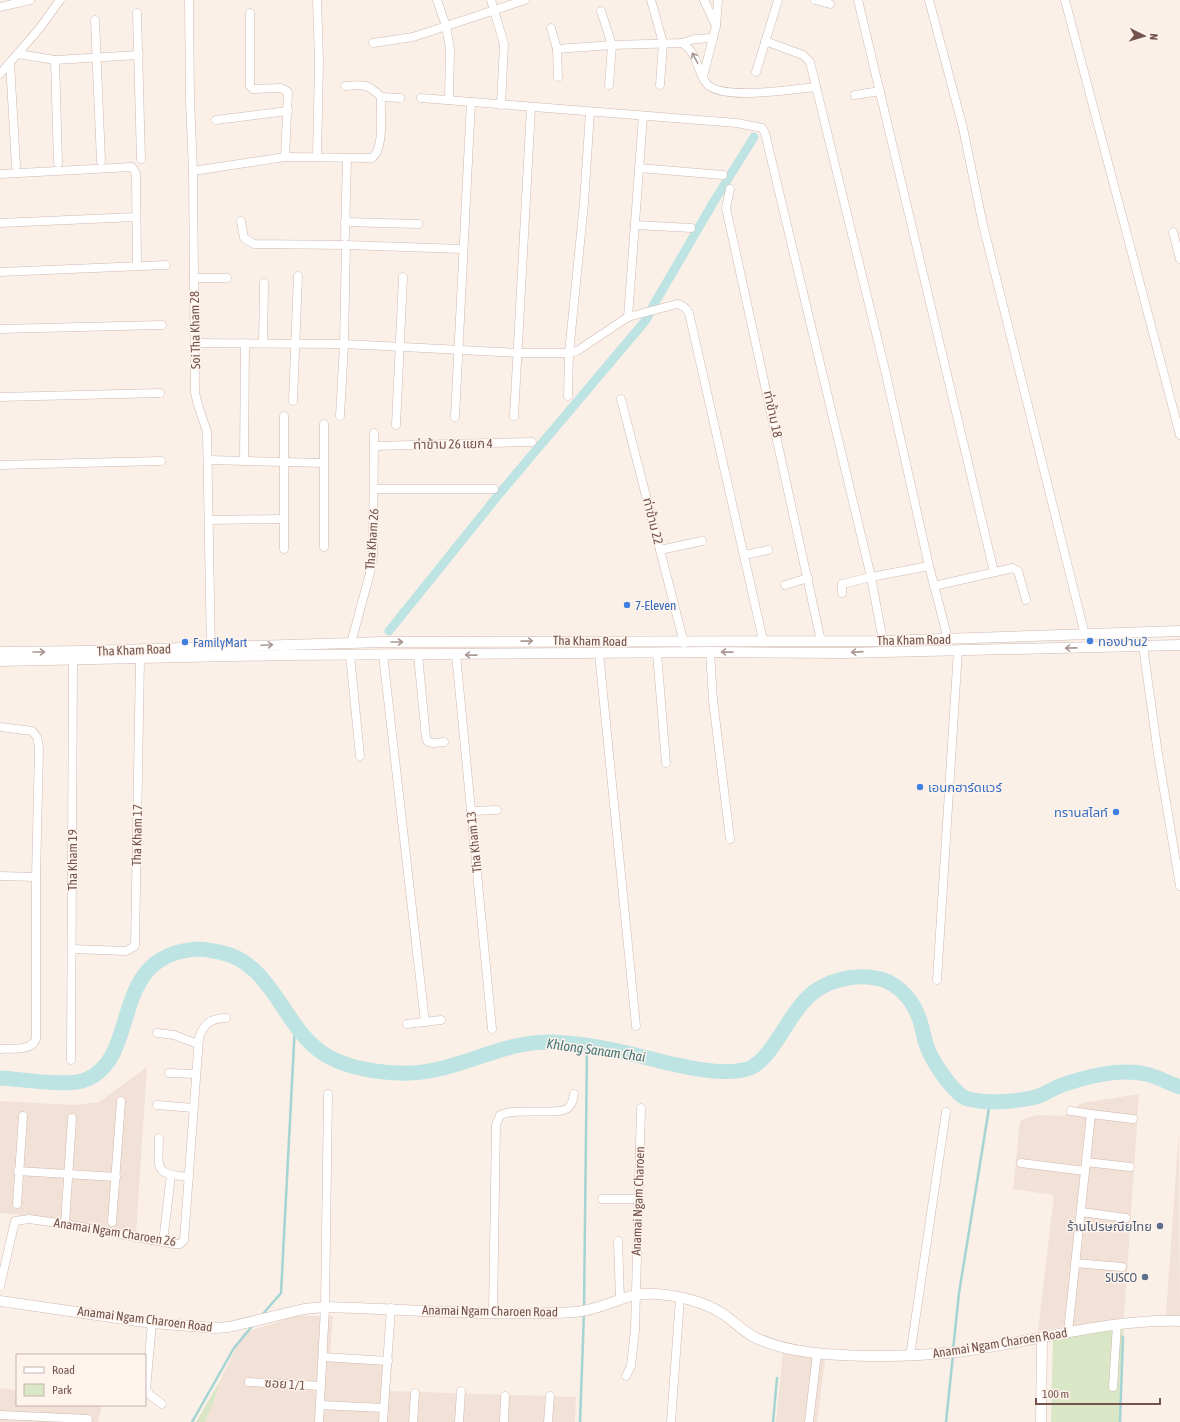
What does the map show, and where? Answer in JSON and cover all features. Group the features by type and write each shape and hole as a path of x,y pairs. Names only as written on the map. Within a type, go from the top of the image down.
{"street":[{"path":"0,7 30,0"},
{"path":"0,74 18,54 60,0"},
{"name":"Soi Tha Kham 28","path":"189,0 190,101 193,171 195,393 208,432 211,653"},
{"path":"317,0 319,62 317,156"},
{"path":"437,0 446,26 450,57 449,100"},
{"path":"491,0 504,52 501,105"},
{"path":"373,43 409,38 525,0"},
{"path":"651,0 663,43 660,85"},
{"path":"704,0 716,26"},
{"path":"703,77 716,26 718,0"},
{"path":"756,72 778,0"},
{"path":"815,0 830,4"},
{"path":"858,0 994,572"},
{"path":"929,0 963,128 983,225 1085,636"},
{"path":"1065,0 1176,404 1180,436"},
{"path":"601,11 612,45 609,85"},
{"path":"138,13 141,159"},
{"path":"250,13 250,86 253,89 285,89 288,92 285,157"},
{"path":"95,20 98,58 101,161"},
{"path":"551,28 557,49 558,77"},
{"path":"557,49 612,45 682,43 695,39 713,38"},
{"path":"765,41 807,57 810,62 885,370 929,566 948,639"},
{"path":"682,43 689,47 703,77 713,88 755,93 816,87"},
{"path":"18,54 55,60 139,55"},
{"path":"55,60 58,163"},
{"path":"10,63 16,166"},
{"path":"193,171 285,157 317,156 372,158 377,154 380,146 381,97 372,87 366,85 345,86"},
{"path":"855,95 880,91"},
{"path":"381,97 400,98"},
{"path":"421,98 531,108 737,123 762,128 765,133 871,577 883,641"},
{"path":"454,417 471,102"},
{"path":"514,416 531,108"},
{"path":"216,120 288,111"},
{"path":"568,396 570,353 584,203 590,112"},
{"path":"628,317 643,116"},
{"path":"340,416 344,344 347,158"},
{"path":"0,174 132,167 134,169 137,266"},
{"path":"639,168 723,175"},
{"name":"ท่าข้าม 18","path":"730,189 726,208 821,641"},
{"path":"0,223 136,217"},
{"path":"241,221 244,238 254,244 345,241 463,249"},
{"path":"345,222 418,224"},
{"path":"635,225 691,228"},
{"path":"1173,232 1180,259"},
{"path":"0,272 166,265"},
{"path":"293,401 298,276"},
{"path":"194,278 227,278"},
{"path":"396,425 403,278"},
{"path":"263,343 264,283"},
{"path":"195,343 344,344 518,353 570,353 577,351 628,317 677,304 686,308 689,313 763,640"},
{"path":"0,329 162,325"},
{"path":"244,462 245,343"},
{"path":"0,397 160,393"},
{"name":"ท่าข้าม 22","path":"621,399 684,643"},
{"path":"284,416 284,549"},
{"path":"324,424 324,547"},
{"name":"Tha Kham 26","path":"351,643 370,573 373,555 375,489 374,433"},
{"name":"ท่าข้าม 26 แยก 4","path":"374,446 532,442"},
{"path":"0,465 161,460"},
{"path":"209,460 324,463"},
{"path":"375,489 494,489"},
{"path":"209,520 284,519"},
{"path":"660,550 702,541"},
{"path":"744,555 768,550"},
{"path":"842,594 842,584 929,566"},
{"path":"934,586 1013,568 1018,571 1026,600"},
{"path":"785,584 808,578"},
{"name":"Tha Kham Road","path":"0,662 140,659 351,643 557,641 684,643 763,640 883,641 1085,636 1180,631"},
{"path":"557,641 557,653"},
{"name":"Tha Kham Road","path":"0,652 350,655 710,652 845,653 1180,644"},
{"path":"1143,646 1158,754 1180,886"},
{"path":"937,980 958,650"},
{"path":"710,652 713,700 730,839"},
{"path":"600,653 636,1026"},
{"path":"657,653 666,763"},
{"name":"Tha Kham 13","path":"456,654 492,1029"},
{"path":"350,655 360,756"},
{"path":"383,655 425,1022"},
{"path":"418,655 426,738 428,742 444,742"},
{"name":"Tha Kham 17","path":"72,949 126,951 135,946 140,659"},
{"name":"Tha Kham 19","path":"71,1060 73,660"},
{"path":"0,727 32,731 37,737 39,748 36,877 36,1038 33,1045 28,1048 0,1049"},
{"path":"471,811 497,810"},
{"path":"0,876 36,877"},
{"name":"Anamai Ngam Charoen 26","path":"0,1286 15,1221 29,1219 65,1224 180,1244 184,1240 198,1044 201,1029 208,1022 216,1018 226,1018"},
{"path":"407,1024 441,1020"},
{"path":"157,1033 174,1035 198,1044"},
{"path":"169,1073 196,1074"},
{"path":"319,1422 325,1307 328,1094"},
{"path":"493,1314 496,1125 500,1115 505,1113 514,1111 559,1111 567,1109 572,1103 574,1094"},
{"path":"112,1222 121,1101"},
{"path":"157,1105 193,1108"},
{"name":"Anamai Ngam Charoen","path":"626,1376 631,1366 633,1353 641,1108"},
{"path":"1071,1111 1133,1118"},
{"path":"910,1356 946,1112"},
{"path":"1068,1332 1091,1114"},
{"path":"17,1204 18,1171 23,1116"},
{"path":"65,1224 72,1118"},
{"path":"159,1138 159,1167 166,1174 189,1177"},
{"path":"1086,1162 1130,1166"},
{"path":"1021,1163 1085,1171"},
{"path":"18,1171 116,1177"},
{"path":"163,1242 171,1175"},
{"path":"602,1199 638,1199"},
{"path":"1081,1212 1126,1218"},
{"path":"618,1241 620,1300"},
{"path":"1075,1263 1122,1267"},
{"name":"Anamai Ngam Charoen Road","path":"0,1301 152,1323 196,1327 229,1327 304,1309 325,1307 392,1308 493,1314 576,1312 605,1306 636,1294 656,1294 680,1298 713,1308 753,1336 767,1342 817,1353 868,1356 910,1356 973,1350 1117,1324 1154,1321 1180,1321"},
{"path":"671,1422 680,1298"},
{"path":"383,1422 392,1308"},
{"path":"152,1323 146,1389 150,1395 162,1404"},
{"path":"1113,1387 1117,1324"},
{"path":"1041,1422 1042,1337"},
{"path":"809,1422 817,1353"},
{"path":"323,1357 388,1361"},
{"name":"ซอย 1/1","path":"249,1382 321,1386"},
{"path":"459,1422 461,1391"},
{"path":"413,1422 415,1393"},
{"path":"504,1422 505,1396"},
{"path":"548,1422 550,1396"},
{"path":"320,1405 384,1408"},
{"path":"0,1415 88,1419"}],"shaded area":[{"path":"147,1067 136,1233 62,1219 0,1213 0,1101 73,1105 99,1102"},
{"path":"1139,1094 1124,1318 1038,1331 1054,1195 1013,1189 1020,1121 1036,1115 1064,1116 1082,1103"},
{"path":"1179,1129 1180,1315 1166,1315"},
{"path":"296,1316 333,1316 330,1354 393,1357 389,1391 576,1397 575,1422 205,1422 213,1404 220,1381 243,1333"},
{"path":"783,1352 825,1360 817,1422 776,1422"},
{"path":"0,1388 16,1390 16,1406 102,1406 98,1422 0,1422"}],"green space":[{"path":"1124,1322 1120,1422 1051,1422 1053,1335"},
{"path":"220,1381 213,1404 205,1422 196,1422"}],"waterway":[{"path":"389,631 500,493 646,320 713,203 754,137"},
{"name":"Khlong Sanam Chai","path":"0,1078 56,1083 85,1080 103,1068 114,1051 137,987 150,968 169,955 198,949 219,952 237,958 252,968 265,982 297,1028 324,1054 341,1063 380,1072 419,1072 438,1069 514,1046 553,1042 606,1048 704,1070 721,1072 737,1071 750,1068 764,1057 799,1007 815,991 839,980 866,977 882,979 894,985 910,1001 919,1017 927,1047 933,1060 954,1089 967,1099 993,1102 1036,1097 1059,1086 1093,1076 1115,1072 1136,1072 1146,1074 1180,1087"},
{"path":"262,1315 281,1293 295,1025"},
{"path":"584,1308 587,1046"},
{"path":"953,1350 959,1293 990,1102"},
{"path":"580,1422 584,1313"},
{"path":"192,1422 234,1348 253,1325"},
{"path":"1120,1422 1123,1337"},
{"path":"946,1422 953,1355"},
{"path":"773,1422 777,1378"}],"place":[{"name":"7-Eleven","path":"627,605"},
{"name":"ทองปาน2","path":"1090,641"},
{"name":"FamilyMart","path":"185,642"},
{"name":"เอนกฮาร์ดแวร์","path":"920,787"},
{"name":"ทรานสไลท์","path":"1116,812"},
{"name":"ร้านไปรษณียไทย","path":"1160,1226"},
{"name":"SUSCO","path":"1145,1277"}]}
